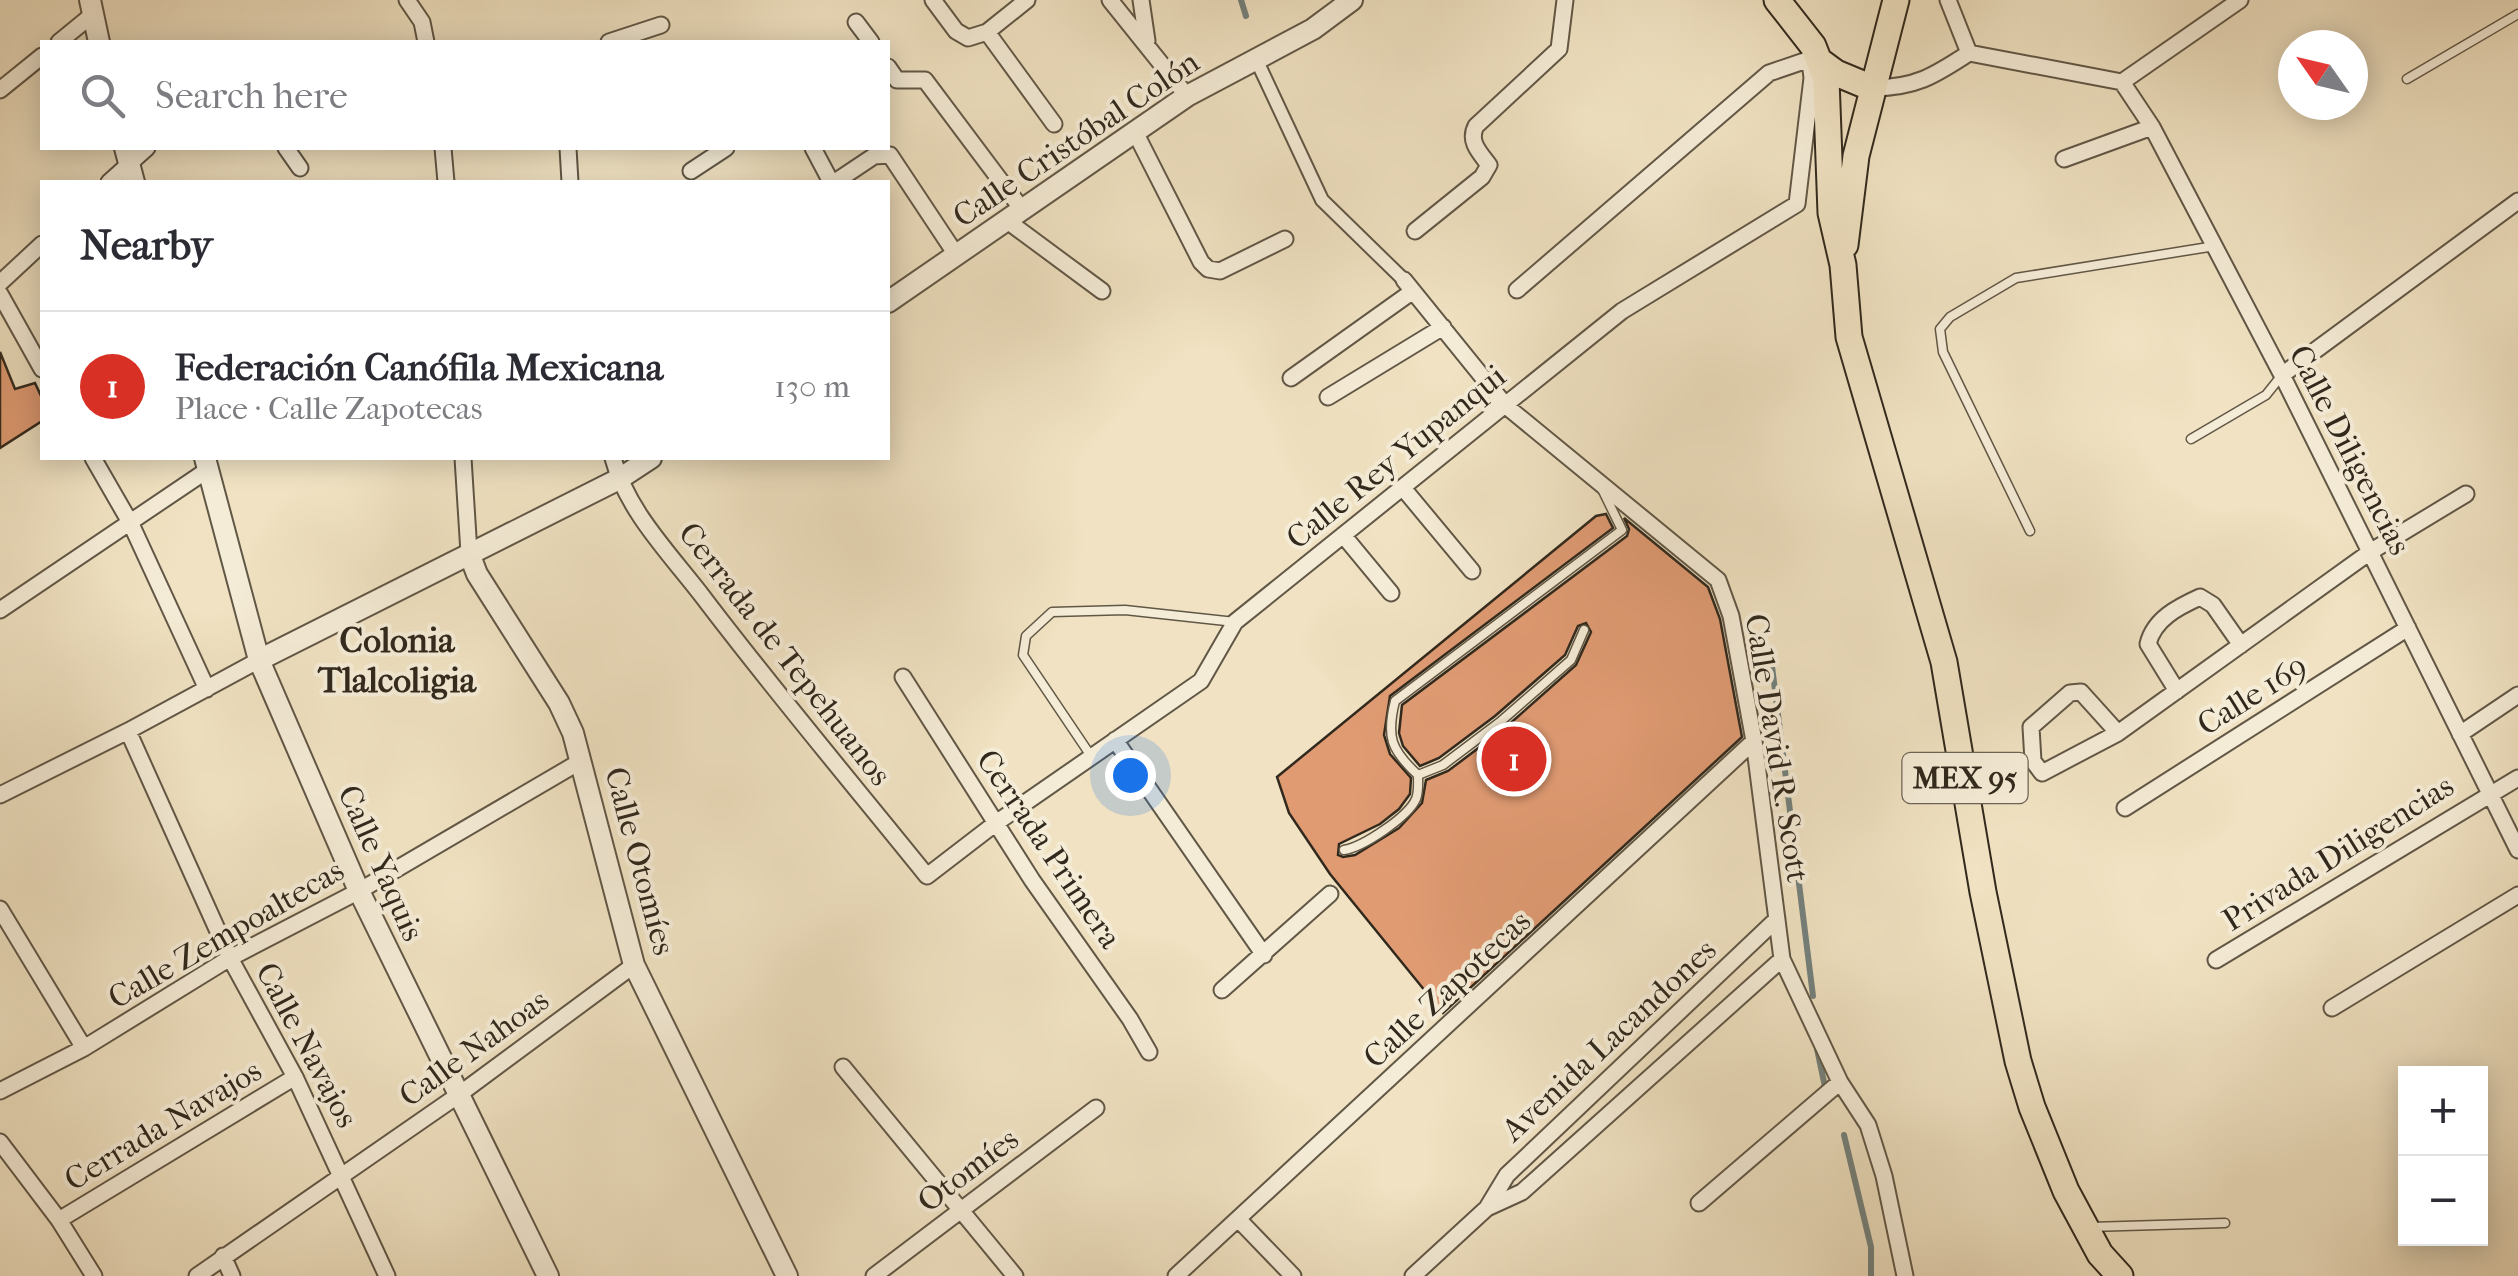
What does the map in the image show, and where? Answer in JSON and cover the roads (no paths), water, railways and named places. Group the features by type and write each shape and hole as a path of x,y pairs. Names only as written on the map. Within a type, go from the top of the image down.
{"main road":[{"name":"MEX 95","path":"1777,0 1826,79 1831,213 1842,265 1849,337 1944,662 2013,1042 2037,1120 2100,1265 2120,1276"},
{"name":"MEX 95","path":"1842,265 1856,156 1896,0"},
{"path":"1814,56 1836,74 1872,88"}],"street":[{"path":"407,0 422,22 426,40"},
{"path":"933,0 956,31 968,38 986,32 1026,0"},
{"path":"1110,0 1187,96"},
{"path":"1141,0 1148,45"},
{"name":"Calle Cristóbal Colón","path":"890,301 1187,96 1312,29 1352,0"},
{"path":"1415,231 1482,178 1488,165 1473,143 1472,133 1559,49 1564,0"},
{"path":"1948,0 1970,54"},
{"path":"1872,88 1902,88 1928,79 1970,54 2122,82 2240,0"},
{"path":"61,40 91,8"},
{"path":"91,8 99,40"},
{"path":"856,22 869,40"},
{"path":"615,40 661,25"},
{"path":"986,32 1054,124"},
{"path":"1516,290 1769,73 1814,56"},
{"name":"Calle Rey Yupanqui","path":"927,876 996,823 1201,681 1235,622 1622,311 1797,204 1814,56"},
{"path":"0,90 40,58"},
{"path":"1256,59 1322,200 1408,285 1291,378"},
{"path":"890,70 897,80 925,80 1014,214 1102,290"},
{"name":"Calle Diligencias","path":"2122,82 2152,127 2282,374 2518,850"},
{"path":"2064,159 2152,127"},
{"path":"1136,132 1208,269 1220,270 1285,239"},
{"path":"287,150 300,168"},
{"path":"443,150 446,180"},
{"path":"568,150 570,180"},
{"path":"692,172 723,150"},
{"path":"814,150 832,180"},
{"path":"836,180 874,156 890,155 958,256"},
{"path":"2282,374 2518,202"},
{"path":"0,283 40,246"},
{"name":"Calle David R. Scott","path":"1408,285 1506,406 1718,580 1731,616 1754,741 1782,959 1840,1082 1868,1125 1884,1176 1905,1276"},
{"path":"0,294 40,364"},
{"path":"1328,397 1442,328"},
{"path":"94,460 130,524 206,689"},
{"name":"Calle Otomíes","path":"463,460 469,554 558,703 582,761 634,965 787,1276"},
{"name":"Cerrada de Tepehuanos","path":"613,460 618,479 642,516 750,658 927,876"},
{"path":"0,795 618,479 648,460"},
{"path":"0,610 130,524 207,464"},
{"name":"Calle Yaquis","path":"207,464 259,660 359,891 548,1276"},
{"path":"1403,488 1472,571"},
{"path":"2118,733 2082,692 2070,693 2031,727 2033,761 2042,773 2118,733 2370,552 2466,494"},
{"path":"1342,534 1391,593"},
{"path":"2177,691 2148,644 2152,629 2181,606 2200,597 2213,605 2242,645"},
{"name":"Calle 169","path":"2125,808 2408,628"},
{"name":"Cerrada Primera","path":"903,677 1150,1052"},
{"path":"2460,734 2518,695"},
{"name":"Calle Navajos","path":"128,731 230,958 344,1176 387,1276"},
{"path":"1115,740 1264,954"},
{"name":"Calle Zapotecas","path":"1176,1276 1754,741"},
{"name":"Calle Zempoaltecas","path":"0,1091 84,1048 230,958 359,891 582,761"},
{"name":"Privada Diligencias","path":"2216,960 2518,778"},
{"path":"1222,990 1330,894"},
{"path":"2332,1008 2518,895"},
{"path":"0,909 7,935 84,1048"},
{"name":"Avenida Lacandones","path":"1413,1276 1487,1208 1506,1175 1777,919"},
{"name":"Avenida Lacandones","path":"1487,1208 1522,1192 1782,959"},
{"name":"Calle Nahoas","path":"197,1276 458,1096 634,965"},
{"path":"1691,1002 1709,1024"},
{"path":"1630,1059 1648,1080"},
{"path":"843,1067 1015,1276"},
{"name":"Cerrada Navajos","path":"59,1220 295,1077"},
{"path":"1699,1204 1840,1082"},
{"name":"Otomíes","path":"874,1276 1096,1108"},
{"path":"1556,1128 1572,1148"},
{"path":"0,1142 59,1220 94,1276"},
{"path":"1239,1220 1293,1276"},
{"path":"223,1256 232,1276"}],"lane":[{"path":"2407,79 2518,14"},
{"path":"2030,531 1943,352 1940,329 1950,317 2016,278 2215,246"},
{"path":"2190,440 2266,395 2282,374"},
{"path":"1344,850 1358,847 1408,810 1417,796 1418,775 1400,758 1388,729 1395,701 1622,530 1597,480"},
{"path":"1092,756 1023,656 1026,636 1052,612 1125,610 1235,622"},
{"path":"1418,775 1443,765 1571,660 1584,630"},
{"path":"2085,1227 2224,1223"}],"waterway":[{"path":"1241,0 1246,16"},
{"path":"1770,650 1813,996"},
{"path":"1817,1049 1825,1087"},
{"path":"1844,1135 1871,1247 1871,1276"}],"place":[{"name":"Federación Canófila Mexicana","path":"1514,759"}],"district":[{"name":"Colonia Tlalcoligia","path":"397,660"}]}
